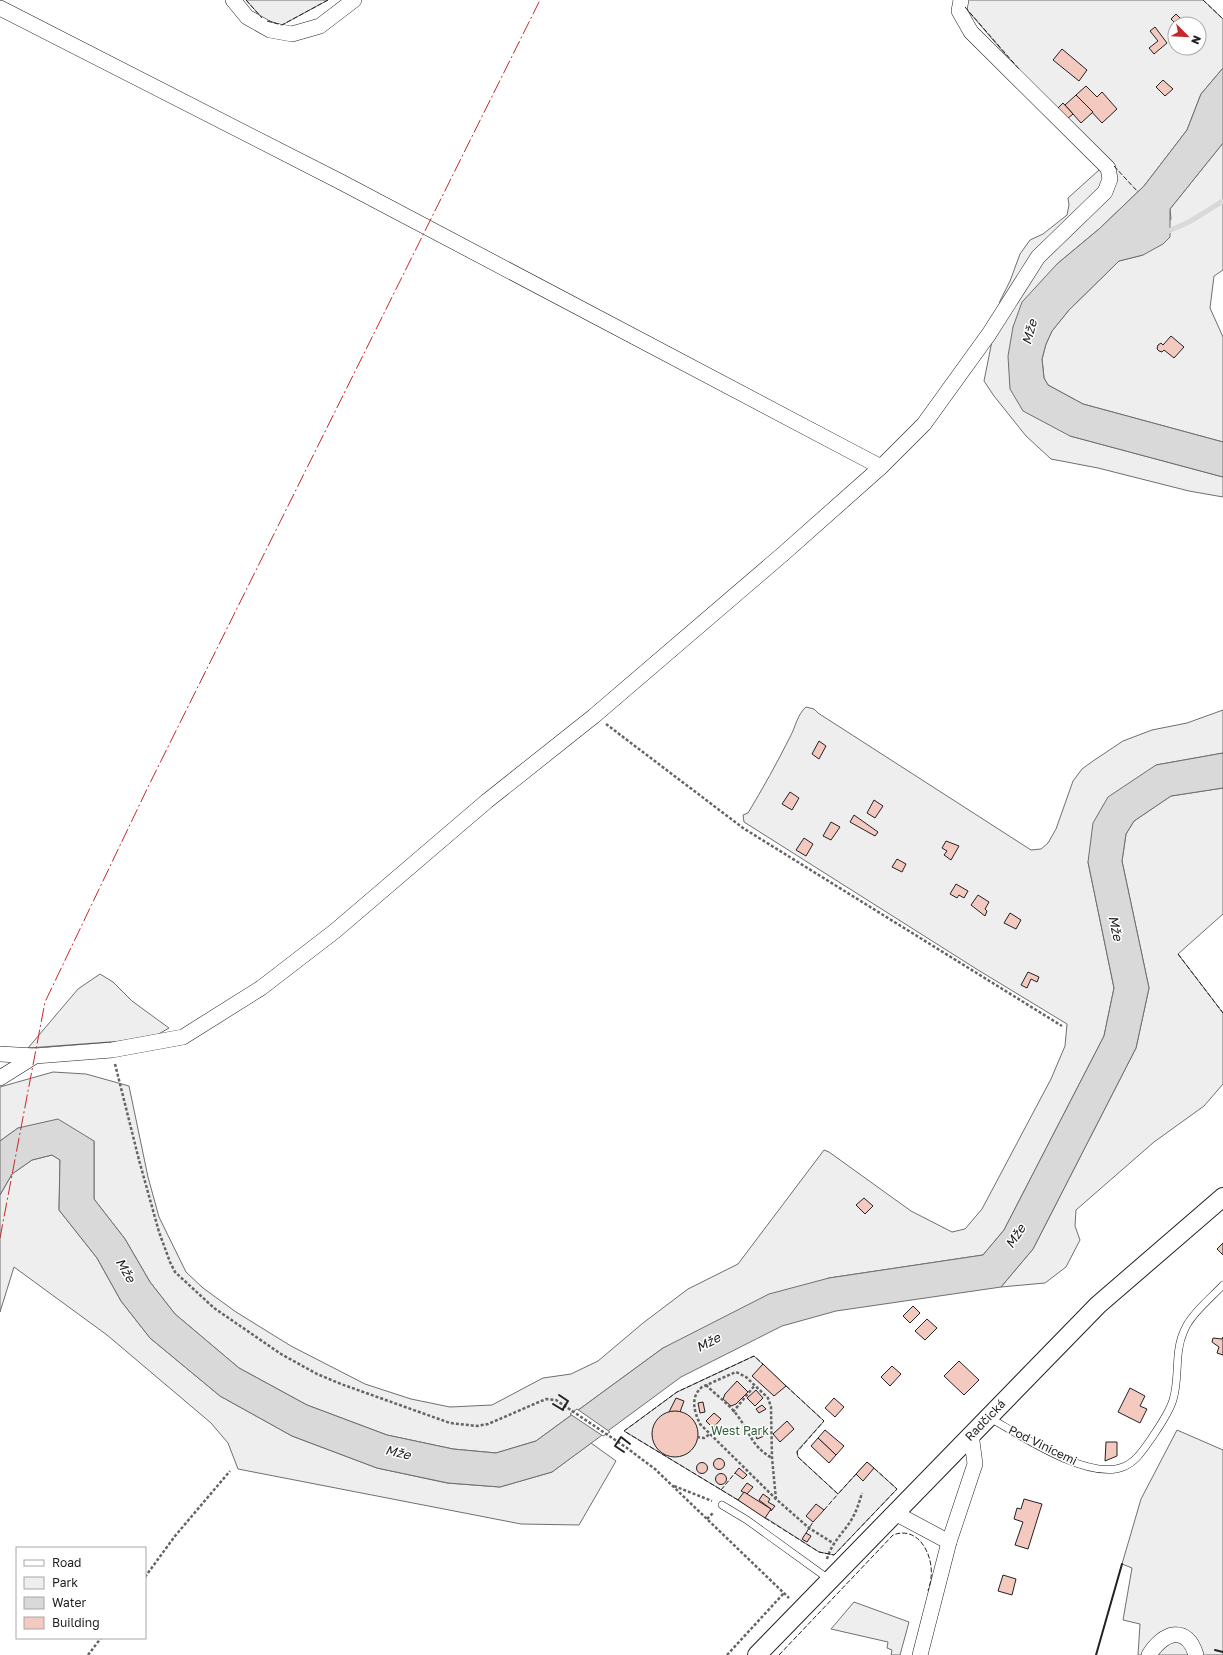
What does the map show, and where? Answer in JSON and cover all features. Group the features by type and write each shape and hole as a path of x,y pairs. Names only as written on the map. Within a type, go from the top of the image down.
{"street":[{"path":"233,0 247,17 270,30 292,34 320,26 354,0"},
{"path":"0,1054 35,1056 112,1050 183,1037 261,988 335,931 487,801 594,716 783,554 881,467 924,424 989,334 1038,257 1105,192 1110,179 1108,168 971,32 958,11 961,0"},
{"path":"0,8 341,182 881,467"},
{"path":"0,1078 35,1056"},
{"name":"Radčická","path":"757,1655 1098,1305 1223,1197"},
{"path":"920,1655 949,1542 974,1464 971,1434"},
{"path":"895,1512 949,1542"},
{"path":"1149,1655 1161,1641 1173,1634 1182,1635 1187,1638 1192,1643 1196,1655"}],"lane":[{"name":"Pod Vinicemi","path":"988,1417 1051,1453 1084,1466 1105,1470 1123,1467 1137,1458 1159,1427 1172,1402 1176,1388 1179,1347 1183,1331 1189,1322 1223,1285"},
{"path":"722,1505 747,1520 830,1580"}],"path":[{"path":"594,716 743,828 1062,1026"},
{"path":"112,1050 139,1160 159,1232 175,1272 214,1308 260,1341 317,1374 341,1384 450,1423 464,1426 482,1425 515,1413 546,1399 556,1400 627,1448 672,1485 784,1593 727,1655"},
{"path":"776,1499 772,1458 771,1407 768,1398 746,1377 736,1372 706,1385 698,1391 695,1397 695,1414 700,1424 776,1499 809,1528 833,1543"},
{"path":"706,1385 734,1412 762,1453 772,1458"},
{"path":"734,1412 755,1385"},
{"path":"697,1437 704,1438 710,1434"},
{"path":"146,1576 175,1536 230,1471"},
{"path":"672,1485 722,1505"},
{"path":"828,1554 833,1543 851,1521 862,1493"},
{"path":"88,1655 100,1639"}],"green space":[{"path":"246,0 328,0 282,25 263,19"},
{"path":"969,0 1203,0 1223,19 1223,68 1201,94 1187,130 1144,186 1099,229 1057,264 1013,327 1070,436 1223,477 1223,497 1189,491 1098,468 1051,459 1026,436 984,381 1000,301 1010,281 1020,254 1030,240 1043,234 1067,215 1069,205 1068,198 1109,161 1017,68 963,5"},
{"path":"1223,143 1223,270 1214,276 1210,308 1223,337 1223,442 1083,404 1048,385 1044,378 1042,359 1046,344 1052,331 1069,310 1119,261 1143,255 1171,219 1170,209"},
{"path":"806,707 814,709 1031,850 1041,849 1048,843 1056,829 1073,781 1082,769 1123,741 1152,730 1187,723 1223,710 1223,753 1156,765 1088,862 1114,988 1104,1036 1004,1230 983,1255 829,1278 663,1348 536,1441 496,1453 453,1449 387,1435 307,1405 239,1368 175,1314 150,1282 125,1239 94,1199 94,1141 18,1128 0,1141 0,1087 53,1072 86,1074 129,1086 148,1177 159,1217 186,1272 203,1288 236,1312 291,1346 365,1384 411,1399 450,1407 492,1405 543,1378 571,1374 598,1361 643,1323 688,1289 738,1264 824,1150 829,1152 911,1211 952,1232 965,1229 982,1209 1051,1079 1065,1046 1067,1024 978,970 744,822 743,815 748,813 775,766 799,717"},
{"path":"1223,788 1223,914 1178,954 1223,1013 1223,1084 1204,1106 1154,1142 1076,1210 1075,1226 1080,1240 1066,1267 1045,1283 1001,1287 1033,1249 1136,1048 1149,988 1122,861 1126,834 1134,821 1171,796"},
{"path":"100,974 113,982 132,1001 169,1028 150,1039 28,1048 78,989"},
{"path":"52,1155 60,1160 59,1210 97,1258 121,1301 150,1338 220,1396 292,1436 377,1468 447,1483 500,1487 552,1472 591,1443 616,1461 579,1525 521,1524 238,1469 228,1443 211,1423 107,1335 14,1267 0,1312 0,1195 12,1174 32,1160"},
{"name":"West Park","path":"754,1356 824,1421 797,1451 798,1457 838,1494 867,1462 897,1489 834,1555 819,1552 738,1500 624,1431 677,1392"},
{"path":"1177,1430 1223,1450 1223,1655 1138,1655 1140,1624 1123,1620 1132,1568 1122,1564 1141,1499"},
{"path":"854,1602 909,1622 900,1655 891,1655 892,1650 887,1648 888,1642 831,1629"}],"water":[{"name":"Mže","path":"1223,68 1223,143 1170,209 1170,237 1163,244 1143,255 1119,261 1069,310 1052,331 1046,344 1042,359 1044,378 1048,385 1083,404 1223,442 1223,477 1070,436 1023,411 1010,389 1008,356 1013,327 1022,302 1057,264 1099,229 1144,186 1187,130 1201,94"},
{"name":"Mže","path":"1223,753 1223,788 1171,796 1134,821 1126,834 1122,861 1149,988 1136,1048 1033,1249 1001,1287 836,1311 782,1326 681,1377 552,1472 500,1487 448,1483 377,1468 292,1436 220,1396 150,1338 121,1301 97,1258 59,1210 60,1160 52,1155 32,1160 12,1174 0,1195 0,1141 18,1128 58,1119 94,1141 94,1199 125,1239 150,1282 175,1314 239,1368 307,1405 387,1435 453,1449 496,1453 536,1441 663,1348 769,1294 829,1278 983,1255 1004,1230 1104,1036 1114,988 1088,862 1093,823 1108,797 1156,765"}],"pier":[{"path":"577,1409 610,1432 603,1436 570,1414"}],"building":[{"path":"1155,27 1167,43 1154,54 1149,48 1158,41 1150,31"},
{"path":"1062,49 1087,70 1079,81 1053,60"},
{"path":"1163,80 1173,89 1165,96 1156,87"},
{"path":"1086,86 1097,97 1102,92 1117,109 1102,123 1076,95"},
{"path":"1076,95 1093,112 1081,123 1065,105"},
{"path":"1063,103 1073,114 1067,119 1057,109"},
{"path":"1171,336 1184,347 1174,358 1164,350 1162,352 1157,349 1158,345 1161,343 1163,345"},
{"path":"819,741 826,746 819,759 812,754"},
{"path":"790,792 799,798 792,810 782,804"},
{"path":"874,800 883,806 875,818 867,813"},
{"path":"854,815 878,832 875,836 850,822"},
{"path":"831,822 840,827 831,840 823,836"},
{"path":"804,838 813,844 806,856 796,850"},
{"path":"946,841 959,846 951,860 944,855 947,851 942,848"},
{"path":"897,859 906,864 902,872 892,867"},
{"path":"956,884 968,891 964,898 959,895 957,898 950,894"},
{"path":"978,895 989,902 985,909 987,911 985,916 971,905"},
{"path":"1010,913 1021,920 1016,929 1004,923"},
{"path":"1028,972 1039,977 1037,982 1031,979 1027,988 1021,985"},
{"path":"864,1198 873,1206 865,1214 856,1205"},
{"path":"1223,1243 1223,1255 1217,1249"},
{"path":"913,1306 920,1313 910,1323 903,1316"},
{"path":"927,1319 937,1328 925,1340 915,1331"},
{"path":"1223,1337 1223,1355 1217,1353 1219,1347 1212,1342 1213,1338 1222,1339"},
{"path":"959,1361 979,1380 964,1395 944,1376"},
{"path":"763,1364 786,1386 774,1396 752,1376"},
{"path":"892,1366 901,1374 890,1386 881,1377"},
{"path":"737,1381 748,1392 736,1404 731,1406 723,1399 725,1394"},
{"path":"1130,1388 1145,1396 1140,1406 1147,1409 1140,1423 1118,1412"},
{"path":"756,1390 763,1398 755,1406 747,1398"},
{"path":"676,1398 684,1401 680,1412 669,1412"},
{"path":"834,1398 844,1407 835,1417 825,1408"},
{"path":"703,1402 705,1412 700,1413 698,1403"},
{"path":"762,1405 766,1409 759,1413 756,1409"},
{"path":"675,1411 688,1415 694,1421 698,1434 694,1447 688,1453 675,1457 662,1453 656,1447 652,1434 656,1421 662,1415"},
{"path":"714,1413 721,1419 713,1428 706,1421"},
{"path":"787,1421 794,1429 780,1442 773,1434"},
{"path":"761,1428 764,1436 757,1439 754,1431"},
{"path":"825,1430 844,1446 836,1455 818,1438"},
{"path":"818,1438 836,1455 829,1463 811,1446"},
{"path":"1106,1442 1117,1442 1117,1456 1105,1461"},
{"path":"719,1458 723,1460 725,1464 723,1468 719,1470 715,1468 713,1464 715,1460"},
{"path":"702,1462 706,1464 708,1468 706,1472 702,1474 698,1472 696,1468 698,1464"},
{"path":"867,1462 874,1468 863,1481 856,1474"},
{"path":"739,1468 747,1475 743,1479 735,1473"},
{"path":"721,1473 725,1475 727,1479 725,1483 721,1485 717,1483 715,1479 717,1475"},
{"path":"747,1483 753,1487 747,1494 741,1491"},
{"path":"744,1492 771,1509 765,1518 738,1500"},
{"path":"763,1494 770,1499 768,1502 775,1506 771,1511 771,1509 759,1500"},
{"path":"1024,1499 1042,1504 1028,1549 1015,1545 1023,1522 1014,1519 1017,1508 1021,1509"},
{"path":"816,1504 824,1510 813,1522 806,1516"},
{"path":"806,1533 811,1536 807,1542 802,1539"},
{"path":"1003,1575 1016,1579 1012,1595 998,1591"}],"waterway":[{"path":"1164,233 1189,222 1223,201"}],"fence":[{"path":"246,0 262,18"},
{"path":"267,21 282,25 328,0"},
{"path":"1203,0 1223,19"},
{"path":"965,7 1019,69"},
{"path":"1114,166 1138,192"},
{"path":"1178,954 1223,1013"},
{"path":"738,1500 624,1431 677,1392 754,1356 763,1364"},
{"path":"786,1386 824,1421 797,1452 798,1457 838,1494 856,1474"},
{"path":"765,1518 819,1552 834,1555 897,1489 874,1468"},
{"path":"721,1490 735,1473"},
{"path":"824,1510 838,1494"},
{"path":"806,1533 813,1522"},
{"path":"779,1655 893,1535 902,1533 910,1534 923,1544 930,1561 931,1569 931,1581 928,1591"}],"wall":[{"path":"553,1404 563,1410 568,1401 559,1395"},
{"path":"624,1452 615,1446 621,1437 630,1444"},
{"path":"1096,1655 1122,1564"},
{"path":"1215,1650 1223,1652"}],"power":[{"path":"0,1238 45,1002 148,787 540,0"}]}
